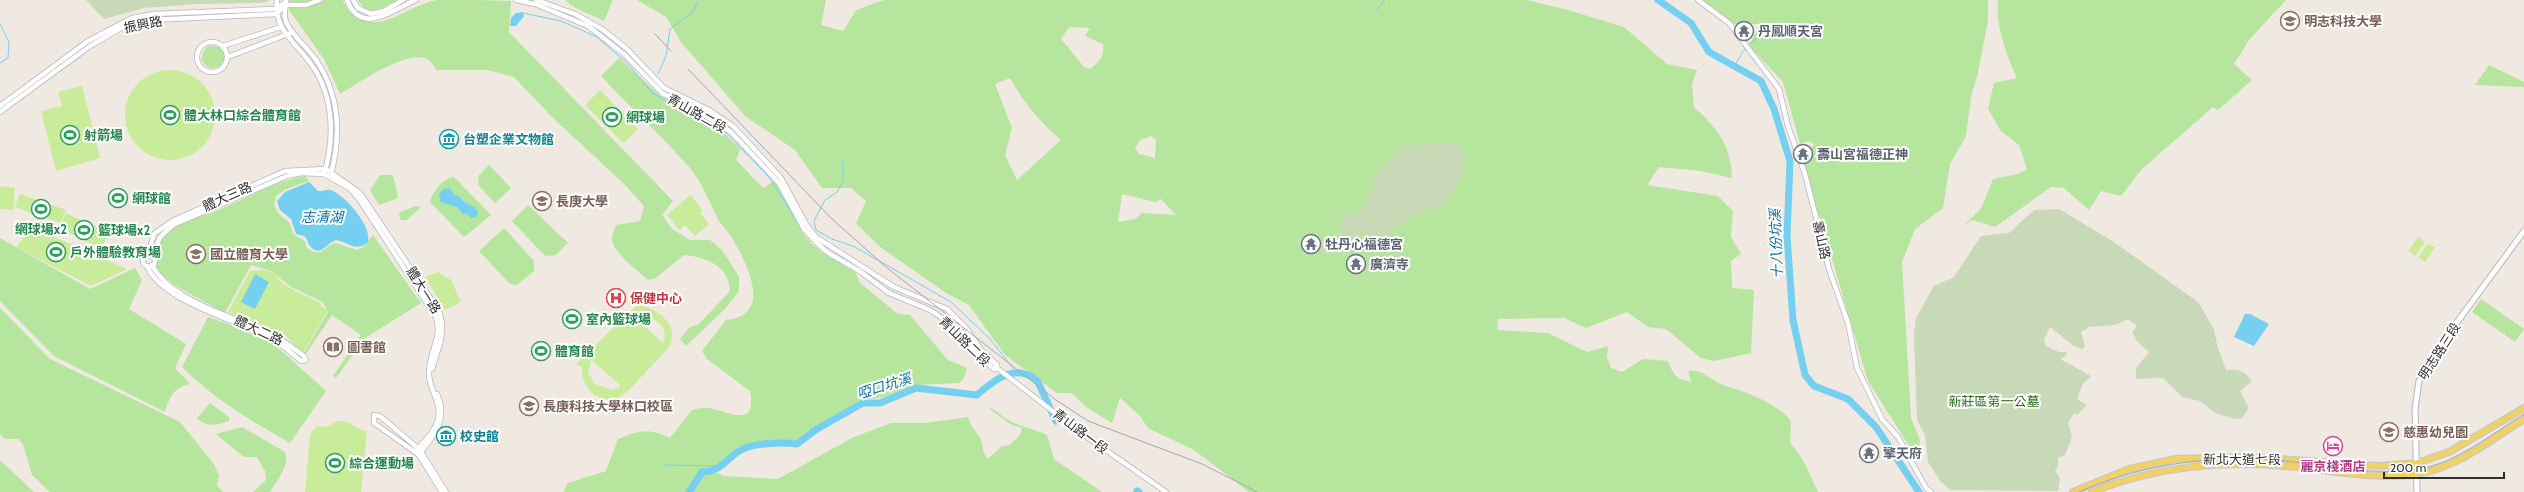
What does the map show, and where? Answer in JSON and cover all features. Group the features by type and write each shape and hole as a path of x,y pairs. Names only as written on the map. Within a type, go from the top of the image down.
{"main road":[{"name":"明志路三段","path":"2417,492 2416,409 2419,381 2446,338 2524,231"},
{"name":"新北大道七段","path":"2073,492 2129,470 2175,459 2252,457 2380,466 2417,463 2455,449 2524,408"},
{"name":"新北大道七段","path":"2092,492 2136,478 2202,466 2252,464 2387,476 2417,474 2454,462 2524,419"}],"street":[{"path":"276,0 276,11 281,27 286,36 312,65 327,98 331,121 325,171"},
{"path":"276,11 286,3 306,3 316,0"},
{"path":"286,3 306,6 320,0"},
{"path":"347,0 356,13 372,19 386,16 416,0"},
{"path":"353,0 358,8 371,14 384,11 403,0"},
{"name":"青山路二段","path":"516,0 535,4 588,26 625,55 662,94 706,116 731,132 779,183 804,229 827,252 861,272 889,293 930,310 950,325 965,343 994,369 997,368"},
{"name":"青山路二段","path":"536,0 589,21 627,49 664,88 709,110 733,126 781,178 806,224 816,237 894,287 948,310 967,329 980,350 997,365 997,368"},
{"name":"壽山路","path":"1698,0 1726,19 1761,63 1779,89 1788,126 1805,174 1829,269 1848,323 1857,368 1882,418 1898,437 1926,488 1931,492"},
{"path":"286,3 285,18 293,32 316,60 328,80 334,96 338,131 331,175"},
{"name":"振興路","path":"0,106 88,40 132,18 154,14 276,11"},
{"name":"振興路","path":"0,112 90,46 123,27 150,20 276,11"},
{"path":"223,46 228,57 224,67 215,72 205,70 198,63 198,53 203,45 211,42 223,46 281,27"},
{"path":"228,57 286,36 293,32"},
{"name":"體大三路","path":"150,256 154,234 172,221 285,171 325,171"},
{"name":"體大一路","path":"325,171 360,193 439,311 442,324 441,340 434,357 432,375 442,408 442,417 438,430 418,452"},
{"path":"150,256 155,260 152,266 147,266 143,260 150,256"},
{"name":"體大二路","path":"147,266 157,280 196,306 268,336 282,344 301,361 306,360 304,356 272,334 202,305 172,287 161,279 152,266"},
{"name":"青山路一段","path":"997,368 1077,430 1166,492"},
{"path":"442,492 418,452 374,423 374,415 380,416 418,452 446,492"}],"green space":[{"path":"86,0 270,0 262,3 197,4 144,8 104,19"},
{"path":"290,0 343,0 345,6 353,14 368,22 388,20 428,2 438,0 511,1 509,32 673,201 662,215 672,229 690,240 710,240 722,250 739,277 739,291 726,308 686,346 680,339 690,327 699,324 730,291 729,282 726,275 715,264 701,258 684,255 656,278 648,280 626,261 613,243 613,233 616,225 640,221 644,206 624,184 552,117 514,77 487,70 437,70 429,60 420,57 409,58 384,68 340,94 324,59 289,10"},
{"path":"358,0 397,0 376,10 371,10 362,6"},
{"path":"565,0 613,0 604,21 578,9"},
{"path":"637,0 826,0 821,25 843,31 856,10 884,0 1527,0 1568,10 1624,27 1667,64 1697,70 1692,84 1694,107 1710,122 1726,147 1731,166 1732,178 1701,171 1659,167 1647,185 1718,196 1733,211 1731,237 1741,254 1731,261 1732,288 1754,290 1751,353 1714,361 1701,358 1666,329 1648,327 1627,312 1586,328 1564,318 1498,319 1497,330 1548,333 1587,352 1608,346 1607,357 1611,368 1622,372 1643,359 1668,361 1676,376 1682,380 1691,382 1688,371 1697,371 1721,384 1768,402 1791,421 1790,442 1803,460 1818,492 1249,492 1194,450 1148,428 1140,416 1120,398 1112,423 1086,407 1072,393 1057,393 1005,355 969,305 946,293 879,246 856,223 866,201 851,188 822,188 795,150 745,116 681,42 666,17","holes":["1069,27 1090,28 1085,36 1103,44 1102,55 1099,61 1090,69 1084,67 1061,39","1010,78 1033,112 1061,140 1017,180 1005,155 1012,128 995,84","1151,136 1156,140 1155,158 1139,154 1135,148 1140,140","1122,194 1155,202 1161,199 1176,215 1141,213 1136,219 1118,222"]},
{"path":"1702,0 1988,0 1988,20 1978,73 1971,96 1966,136 1950,164 1943,208 1915,229 1902,262 1911,418 1920,440 1918,460 1868,381 1803,161 1814,144 1808,141 1800,144 1783,82 1749,46 1760,24 1735,24"},
{"path":"1998,0 2286,0 2249,40 2234,64 2252,80 2218,110 2213,107 2141,170 2121,196 2101,191 2089,210 2064,188 2051,187 1995,227 1972,220 1963,226 1981,209 1993,179 2018,174 2027,169 2019,145 2000,130 1988,109 1994,83 2017,78 2009,60 2000,29 1998,19"},
{"path":"213,46 221,49 224,57 221,65 213,68 205,65 202,57 205,49"},
{"path":"619,58 667,102 718,127 740,149 736,160 763,188 774,181 802,232 812,244 826,255 855,271 860,283 898,314 910,315 948,360 967,368 964,378 959,383 916,385 884,397 863,400 821,423 798,440 748,444 738,447 712,470 724,476 778,479 852,438 891,423 925,423 968,417 971,425 981,439 984,454 988,459 1002,446 1010,445 1020,435 1022,428 1010,424 987,407 1012,422 1047,435 1054,459 1102,492 563,492 568,483 606,471 618,439 644,431 670,438 692,410 701,408 715,409 739,415 745,414 749,411 751,403 750,391 707,359 702,351 726,320 741,316 749,309 753,299 753,287 749,274 731,236 719,221 703,187 695,174 668,144 601,76"},
{"path":"2489,65 2524,82 2524,87 2475,85"},
{"name":"體大林口綜合體育館","path":"170,70 187,74 202,83 211,98 215,115 211,132 202,147 187,156 170,160 153,156 138,147 129,132 125,115 129,98 138,83 153,74"},
{"name":"射箭場","path":"82,86 100,158 56,171 41,111 62,106 58,92"},
{"name":"網球場","path":"600,90 638,129 623,143 585,105"},
{"path":"1452,144 1464,147 1465,168 1447,202 1402,221 1377,246 1371,234 1358,236 1346,241 1326,256 1318,245 1323,240 1332,239 1340,235 1341,216 1361,212 1380,168 1406,145"},
{"path":"489,165 511,188 495,203 478,185 479,175"},
{"path":"380,175 393,175 398,198 379,205 370,190"},
{"path":"305,176 309,181 286,189 276,196 274,205 278,213 290,223 293,234 305,241 306,247 316,252 320,252 336,243 357,250 362,248 373,235 421,303 365,338 336,378 333,376 361,335 332,315 305,355 304,353 328,312 323,302 291,287 271,271 251,265 225,313 174,285 157,271 156,267 155,256 157,245 164,235 170,230 283,181"},
{"path":"454,177 491,215 464,237 430,202 433,194 439,186 446,180"},
{"name":"網球場x2","path":"0,186 15,188 13,210 0,209"},
{"name":"網球場x2","path":"20,194 66,210 60,223 15,207"},
{"path":"690,195 703,210 700,213 709,224 695,236 685,225 680,230 667,215"},
{"path":"528,205 568,243 556,255 545,256 512,221"},
{"path":"416,206 421,207 407,220 401,220 399,216 400,212"},
{"name":"新莊區第一公墓","path":"2059,209 2114,242 2198,302 2214,329 2217,345 2226,370 2244,372 2252,381 2240,391 2249,408 2242,418 2235,419 2215,413 2200,401 2182,397 2163,378 2136,379 2136,368 2149,352 2137,341 2132,332 2137,326 2128,319 2115,325 2089,327 2081,332 2085,346 2082,349 2074,346 2050,327 2044,340 2045,345 2059,352 2067,352 2066,356 2060,359 2091,376 2083,384 2077,399 2087,405 2077,415 2074,413 2068,423 2072,437 2065,455 2058,458 2058,466 2055,471 2060,478 2058,491 1950,490 1941,482 1928,462 1925,435 1917,420 1914,335 1916,318 1934,286 1954,277 1981,236 2009,233 2034,210"},
{"name":"籃球場x2","path":"66,213 109,233 101,248 59,228"},
{"name":"戶外體驗教育場","path":"32,227 127,269 91,286 16,247"},
{"path":"504,228 534,261 534,271 517,285 510,284 479,251"},
{"path":"2418,237 2425,242 2415,256 2408,251"},
{"path":"0,238 90,289 135,268 142,280 129,309 186,344 175,368 190,384 176,390 169,401 165,412 54,356 0,301"},
{"path":"2428,243 2435,248 2425,262 2418,257"},
{"path":"262,270 272,272 288,287 321,303 320,306 328,310 303,353 283,334 228,312 250,271"},
{"path":"438,272 451,280 461,302 445,310 425,277"},
{"path":"644,298 648,302 644,306 657,312 668,322 671,328 671,342 665,352 623,395 619,397 604,399 592,393 587,388 584,381 582,367 576,364","holes":["640,315 651,318 660,324 663,328 665,337 663,343 634,317","591,360 620,385 620,386 612,390 595,384 588,373"]},
{"path":"2481,299 2524,329 2515,342 2472,312"},
{"path":"0,308 50,359 180,422 214,464 219,476 217,485 223,492 50,492 32,475 23,444 18,439 5,439 0,434"},
{"path":"208,317 234,326 276,346 326,391 290,443 247,418 220,399 194,379 182,367"},
{"path":"210,403 229,417 229,421 212,425 200,421 197,418"},
{"name":"綜合運動場","path":"338,421 346,422 367,431 361,492 305,492 310,434 317,426 326,427"},
{"path":"242,427 285,452 286,462 284,468 270,492 253,492 266,480 265,471 257,457 244,457 216,434"},
{"path":"0,460 34,492 0,492"}],"water":[{"path":"523,12 524,16 516,26 510,26 511,18 516,13"},
{"name":"志清湖","path":"309,182 318,191 333,191 351,206 366,228 368,242 356,247 336,240 318,251 311,247 304,236 296,234 291,219 280,210 277,201 285,192"},
{"path":"449,188 453,192 453,195 459,196 463,201 476,209 478,212 476,217 471,218 466,213 464,215 457,207 441,202 439,194 442,190"},
{"path":"255,274 269,282 255,309 241,302"},
{"path":"2245,314 2250,314 2269,324 2254,346 2234,337"}],"waterway":[{"path":"1375,11 1385,0"},
{"name":"十八份坑溪","path":"1658,0 1691,23 1709,52 1761,81 1774,109 1790,161 1787,236 1793,320 1805,375 1814,386 1848,399 1876,427 1919,492"},
{"path":"658,74 666,56 670,29 692,13 697,4"},
{"path":"523,13 561,21 597,37 629,65 652,93 722,129 768,176 801,227"},
{"path":"0,24 9,42 8,58 0,63"},
{"path":"1748,45 1774,24"},
{"path":"1734,66 1746,47"},
{"path":"843,162 843,181 837,192 825,200 814,221 816,230 832,239 855,247 951,302 990,339 1016,372"},
{"name":"啞口坑溪","path":"689,492 702,472 718,468 734,454 745,448 767,444 797,444 817,429 863,403 880,403 916,388 977,395 998,379 1006,375 1022,373 1030,376 1038,382 1056,421"},
{"path":"664,465 721,466"}],"railway":[{"path":"655,34 671,51"},
{"path":"688,69 831,218 886,267 1056,400 1088,421 1202,464 1257,492"},
{"path":"2079,492 2103,482 2129,474 2181,463 2208,460 2261,459 2370,471 2403,471 2420,469 2461,454 2524,414"}],"place":[{"name":"明志科技大學","path":"2290,21"},
{"name":"丹鳳順天宮","path":"1744,31"},
{"name":"體大林口綜合體育館","path":"170,115"},
{"name":"網球場","path":"612,117"},
{"name":"射箭場","path":"70,135"},
{"name":"台塑企業文物館","path":"449,139"},
{"name":"壽山宮福德正神","path":"1803,154"},
{"name":"網球館","path":"118,198"},
{"name":"長庚大學","path":"542,201"},
{"name":"網球場x2","path":"41,209"},
{"name":"籃球場x2","path":"84,230"},
{"name":"牡丹心福德宮","path":"1311,244"},
{"name":"戶外體驗教育場","path":"56,252"},
{"name":"國立體育大學","path":"196,254"},
{"name":"廣濟寺","path":"1356,264"},
{"name":"保健中心","path":"616,298"},
{"name":"室內籃球場","path":"572,319"},
{"name":"圖書館","path":"333,347"},
{"name":"體育館","path":"541,351"},
{"name":"長庚科技大學林口校區","path":"529,406"},
{"name":"慈惠幼兒園","path":"2389,432"},
{"name":"校史館","path":"446,436"},
{"name":"麗京棧酒店","path":"2333,446"},
{"name":"擎天府","path":"1869,453"},
{"name":"綜合運動場","path":"335,463"}]}
